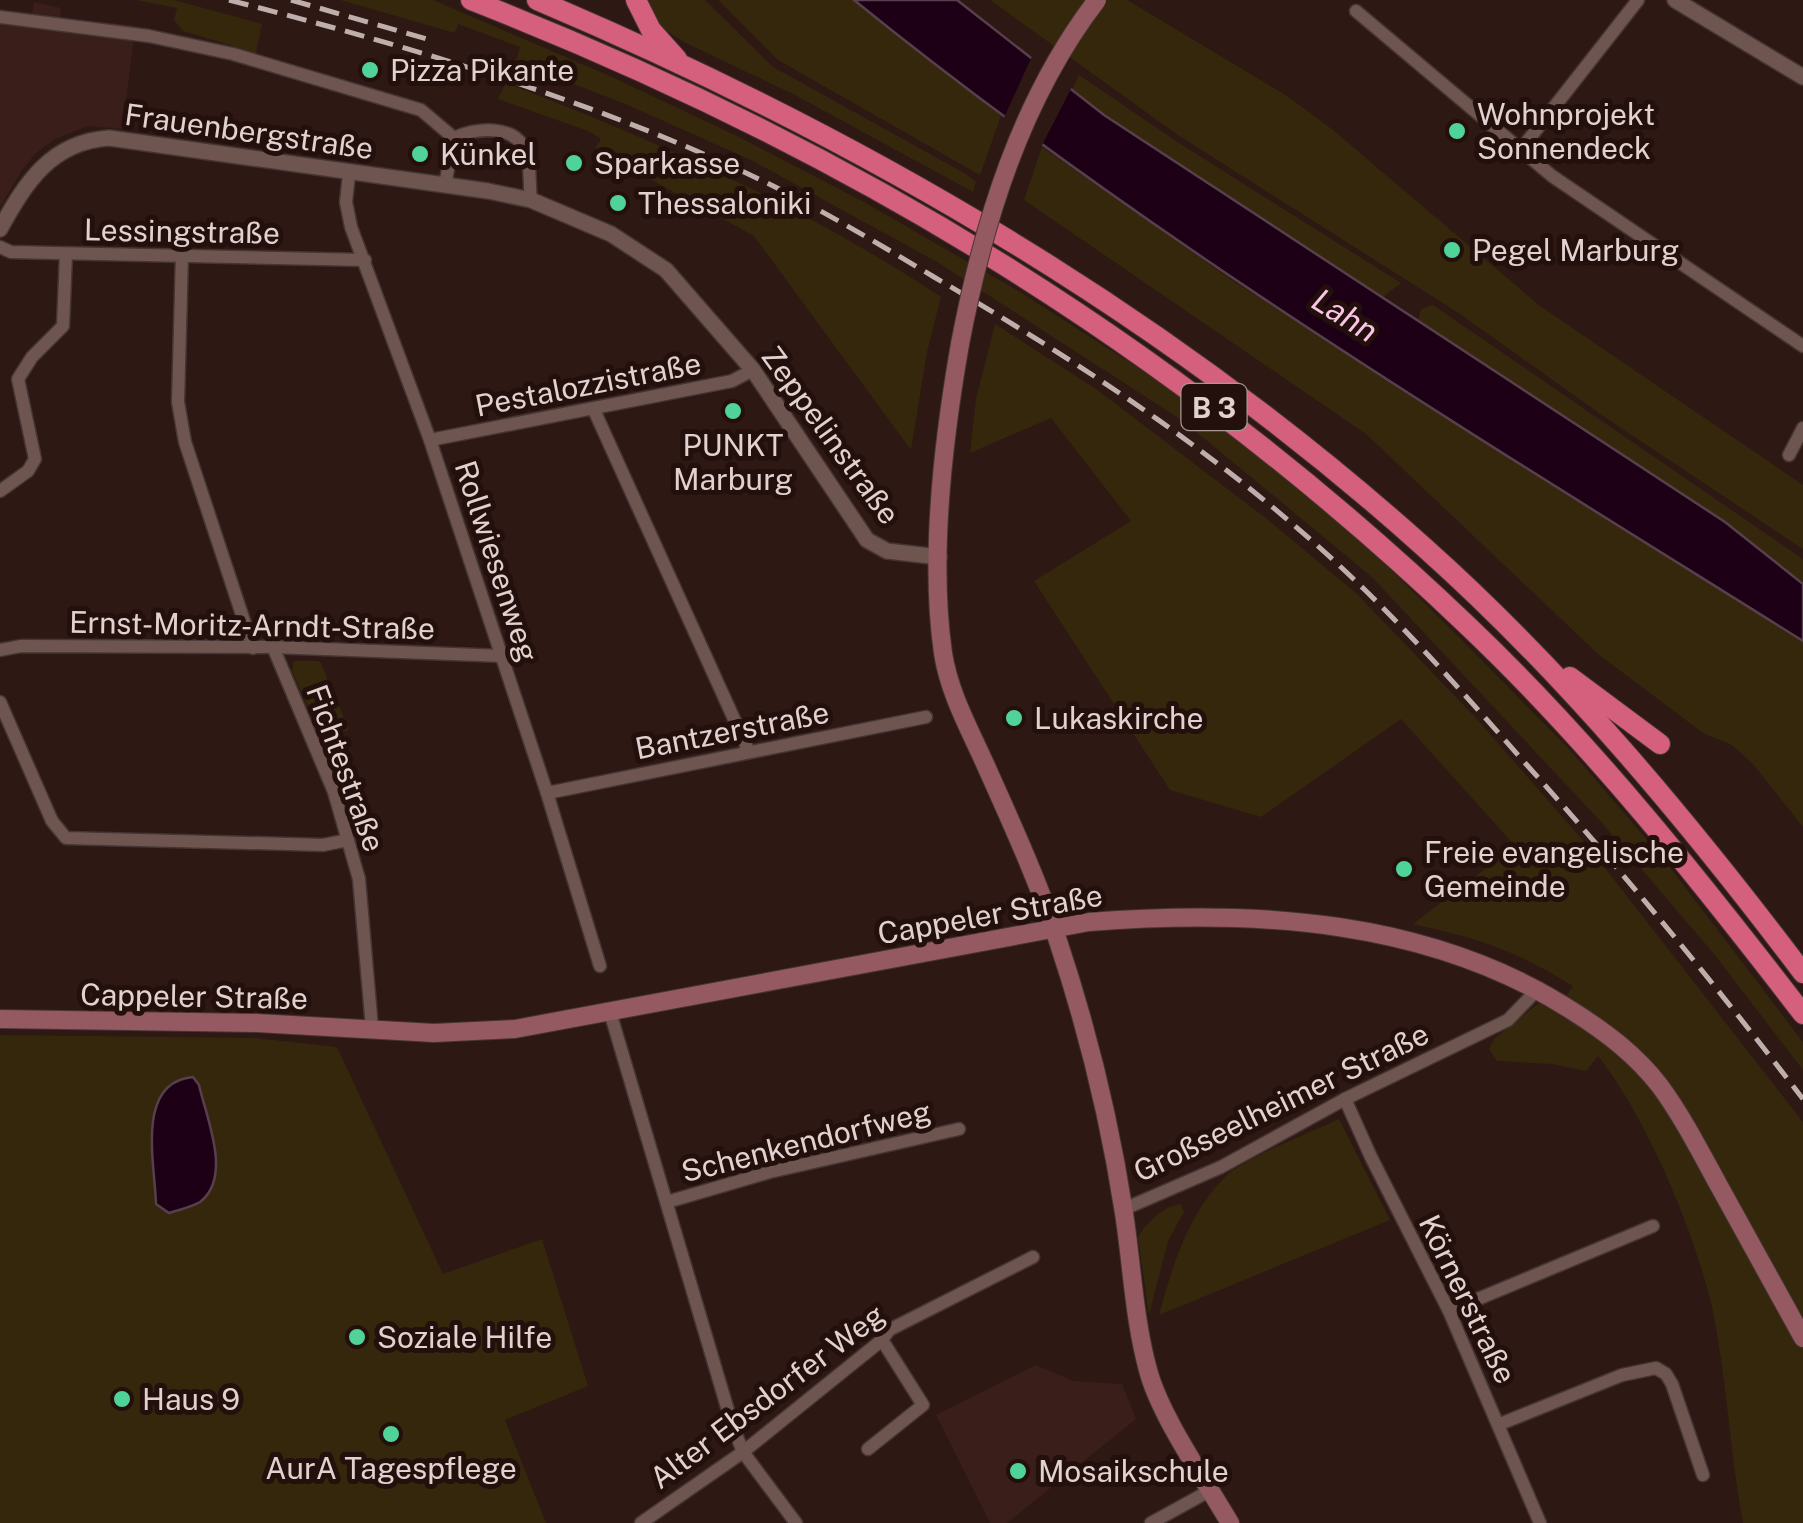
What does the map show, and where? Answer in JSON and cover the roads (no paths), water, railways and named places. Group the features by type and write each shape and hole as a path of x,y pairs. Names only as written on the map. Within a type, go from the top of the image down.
{"highway":[{"name":"B 3","path":"471,0 697,98 936,222 1052,294 1232,420 1343,510 1472,628 1638,805 1803,1014"},
{"name":"B 3","path":"537,0 681,64 984,223 1235,392 1426,549 1520,640 1584,706 1803,973"},
{"path":"636,0 651,30 681,64"},
{"path":"1520,640 1660,744"}],"main road":[{"path":"1098,0 1072,34 1032,108 986,230 947,418 939,557 942,636 951,683 1054,928 1105,1117 1124,1210"},
{"name":"Cappeler Straße","path":"0,1019 434,1033 515,1030 1089,922 1194,915 1283,920 1406,941 1499,969 1539,988 1616,1040 1659,1086 1803,1338"},
{"name":"Großseelheimer Straße","path":"1124,1210 1148,1373 1230,1523"}],"street":[{"path":"1522,148 1638,0"},
{"path":"1675,0 1803,78"},
{"path":"1356,11 1552,176 1803,346"},
{"name":"Frauenbergstraße","path":"0,17 149,36 257,61 420,110 458,136"},
{"path":"445,185 458,136 490,130 518,142 526,153 531,200"},
{"name":"Frauenbergstraße","path":"0,229 40,168 64,149 96,139 126,139 531,200"},
{"name":"Rollwiesenweg","path":"350,174 346,202 351,227 430,440 503,656 600,966"},
{"name":"Zeppelinstraße","path":"531,200 611,234 653,260 680,284 753,370 867,540 887,551 939,557"},
{"name":"Lessingstraße","path":"0,247 11,252 66,254 365,260"},
{"path":"0,491 28,471 35,459 18,379 32,357 63,326 66,254"},
{"path":"182,255 178,402 186,442 253,648"},
{"name":"Pestalozzistraße","path":"430,440 732,381 753,370"},
{"path":"594,410 749,752"},
{"path":"1789,454 1803,428"},
{"name":"Ernst-Moritz-Arndt-Straße","path":"0,650 21,646 273,647 503,656"},
{"name":"Fichtestraße","path":"273,647 334,792 359,879 372,1028"},
{"path":"0,702 52,821 66,838 322,846 348,840"},
{"name":"Bantzerstraße","path":"548,793 926,718"},
{"name":"Großseelheimer Straße","path":"1124,1210 1221,1167 1346,1099 1508,1020 1539,988"},
{"path":"610,1012 732,1424 744,1452 796,1523"},
{"name":"Körnerstraße","path":"1346,1099 1449,1312 1540,1523"},
{"name":"Schenkendorfweg","path":"666,1202 786,1168 958,1128"},
{"path":"1449,1312 1653,1226"},
{"name":"Alter Ebsdorfer Weg","path":"640,1523 744,1452 882,1340 889,1330 1033,1257"},
{"path":"868,1450 923,1404 882,1340"},
{"path":"1500,1424 1622,1375 1656,1368 1672,1384 1703,1474"},
{"path":"1151,1523 1167,1519 1211,1490"}],"water":[{"name":"Lahn","path":"854,0 957,0 1104,115 1725,522 1803,584 1803,641 1439,413 1199,255 967,88"},
{"path":"193,1077 199,1085 215,1146 215,1178 200,1202 169,1213 156,1204 152,1127 163,1093 175,1082"}],"railway":[{"path":"229,0 490,74 619,119 744,172 840,222 991,311 1159,420 1265,501 1406,632 1633,887 1803,1099"},
{"path":"291,0 427,39"}],"place":[{"name":"Pizza Pikante","path":"370,70"},
{"name":"Wohnprojekt Sonnendeck","path":"1457,131"},
{"name":"Künkel","path":"420,154"},
{"name":"Sparkasse","path":"574,163"},
{"name":"Thessaloniki","path":"618,203"},
{"name":"Pegel Marburg","path":"1452,250"},
{"name":"PUNKT Marburg","path":"733,411"},
{"name":"Lukaskirche","path":"1014,718"},
{"name":"Freie evangelische Gemeinde","path":"1404,869"},
{"name":"Soziale Hilfe","path":"357,1337"},
{"name":"Haus 9","path":"122,1399"},
{"name":"AurA Tagespflege","path":"391,1434"},
{"name":"Mosaikschule","path":"1018,1471"}]}
